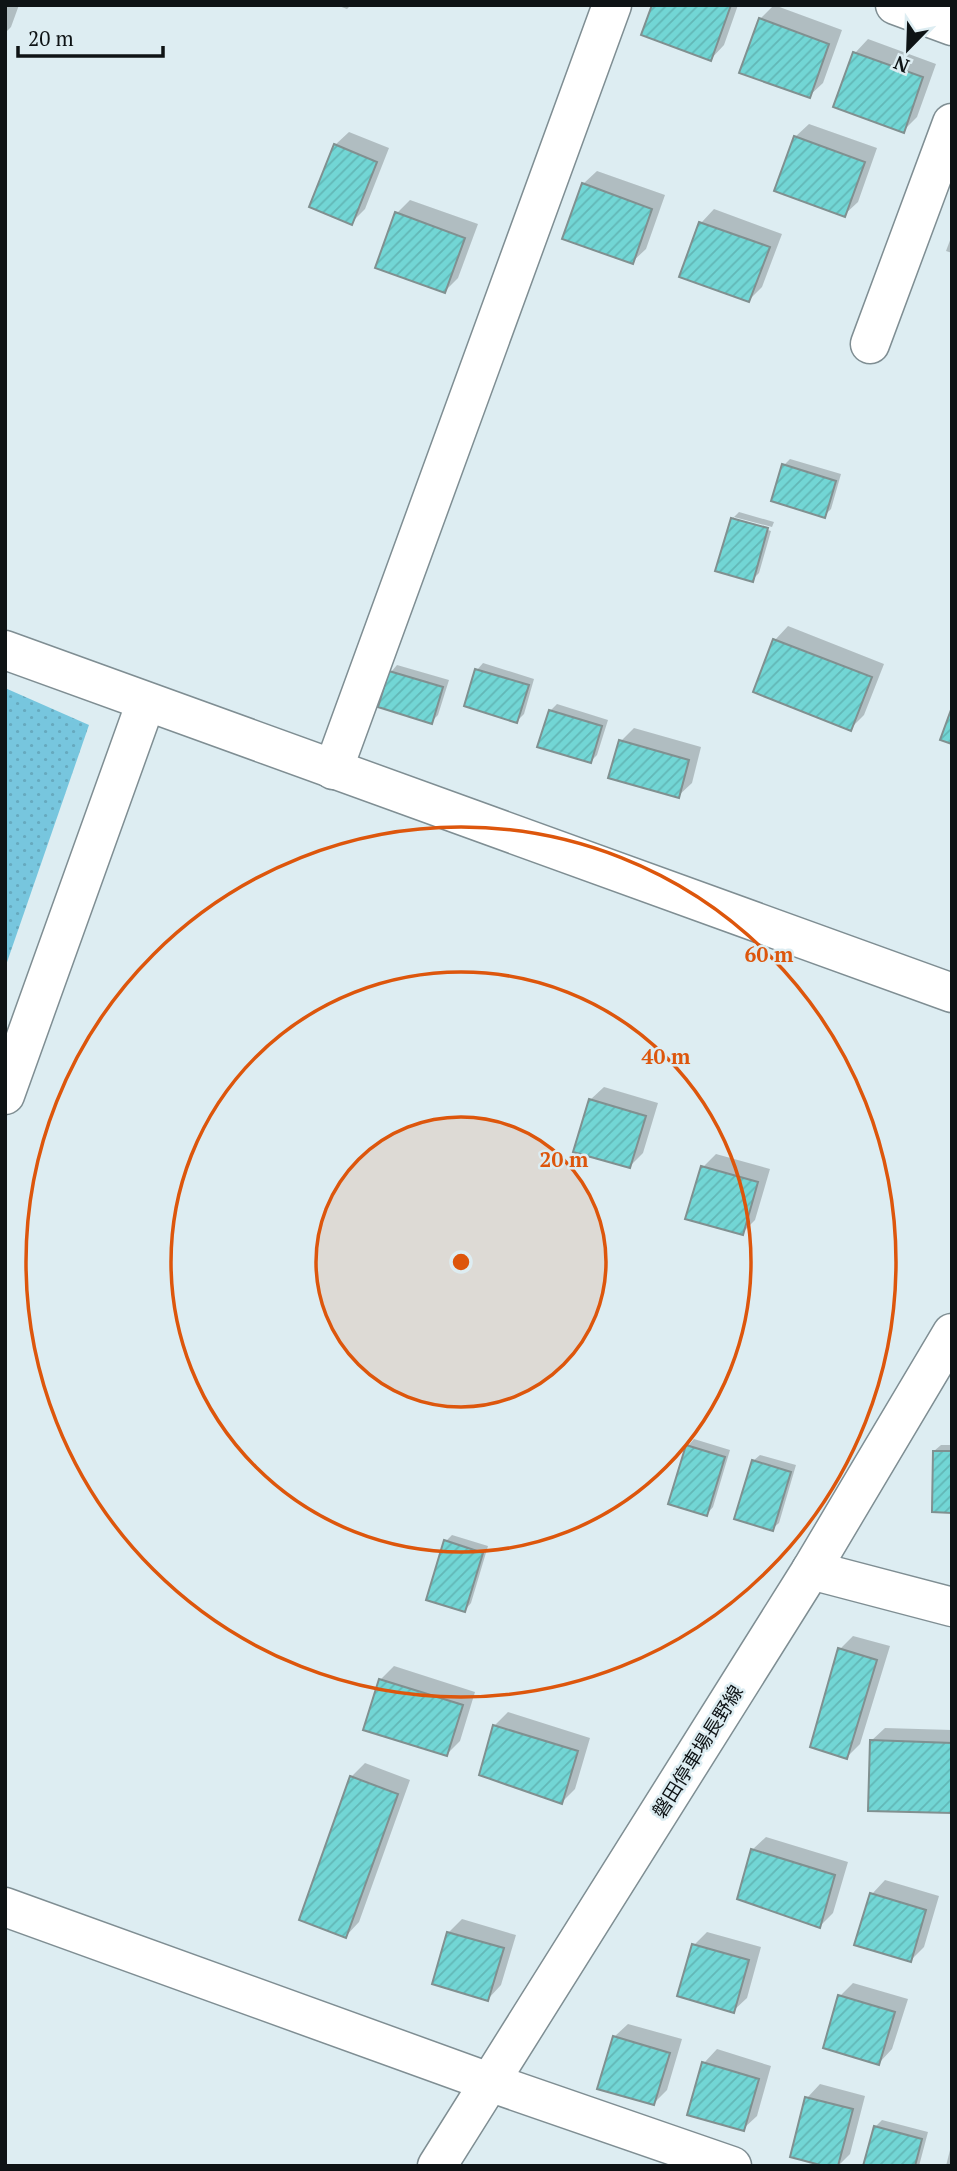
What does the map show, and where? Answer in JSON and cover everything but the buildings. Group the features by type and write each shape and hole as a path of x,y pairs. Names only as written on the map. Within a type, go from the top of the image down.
{"street":[{"path":"333,770 612,5"},
{"path":"895,5 952,26"},
{"path":"870,344 952,123"},
{"path":"5,650 952,993"},
{"path":"5,1095 146,702"},
{"name":"磐田停車場長野線","path":"437,2166 811,1570 952,1333"},
{"path":"811,1570 952,1607"},
{"path":"5,1907 489,2082 732,2166"}],"shaded area":[{"path":"5,688 89,725 5,968"}]}
